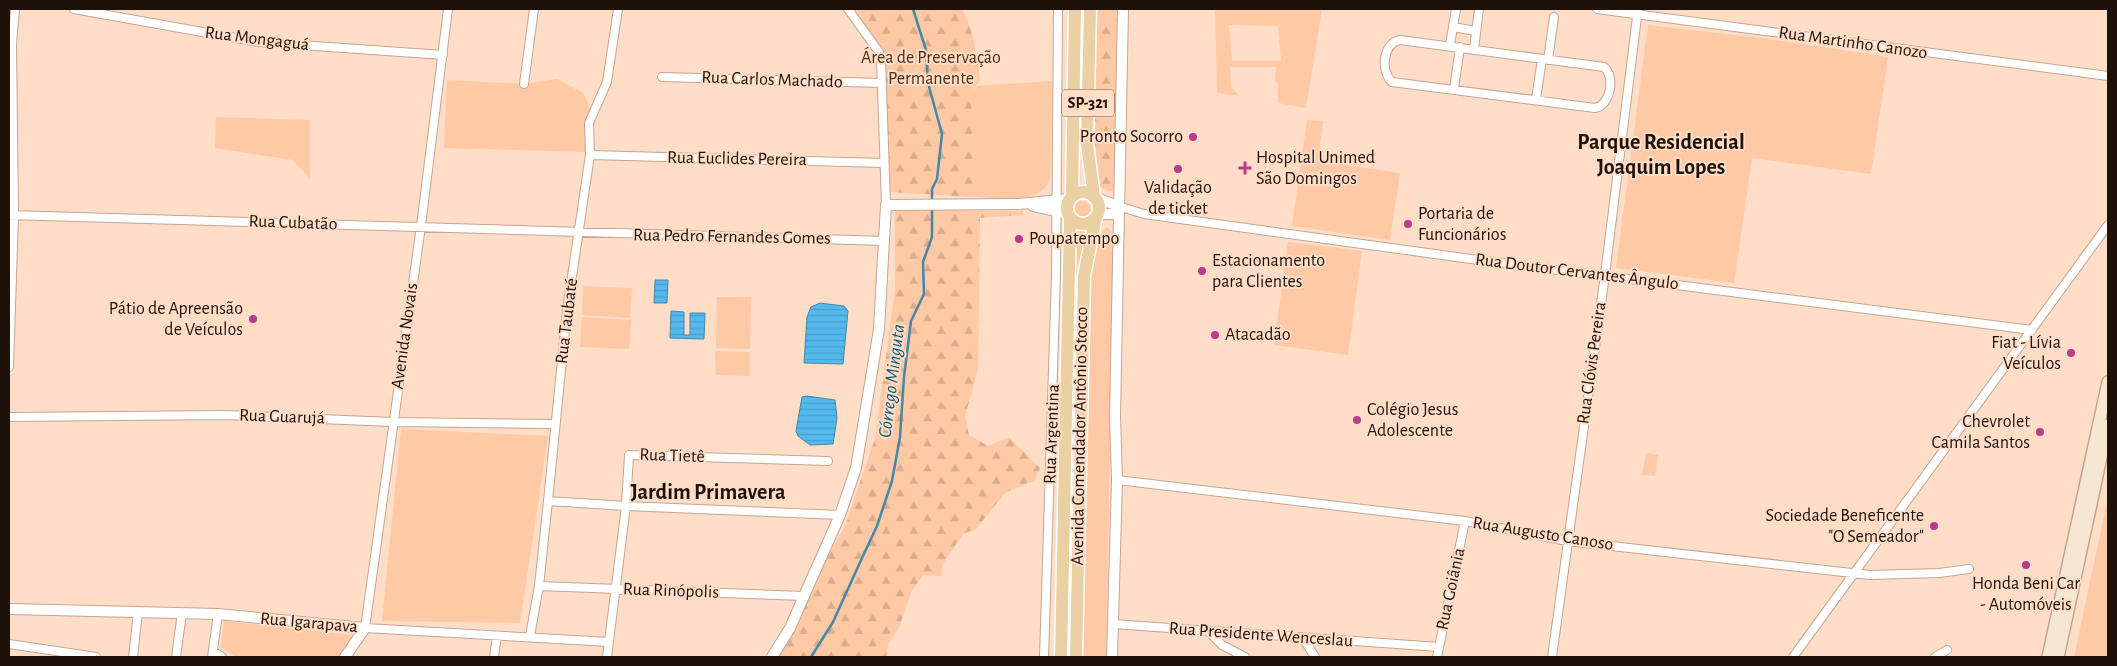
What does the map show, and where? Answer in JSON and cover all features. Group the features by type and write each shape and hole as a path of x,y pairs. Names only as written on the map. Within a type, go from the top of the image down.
{"main road":[{"name":"SP-321","path":"1066,198 1075,9"},
{"name":"SP-321","path":"1090,9 1087,143 1094,197"},
{"path":"1085,193 1094,197 1098,205 1097,215 1085,224 1077,223 1065,214 1066,198 1085,193"},
{"name":"Avenida Comendador Antônio Stocco","path":"1061,657 1065,214"},
{"name":"Avenida Comendador Antônio Stocco","path":"1076,657 1084,276 1097,215"},
{"path":"2048,657 2108,382"},
{"path":"2058,657 2108,425"}],"street":[{"path":"9,367 12,44 15,9"},
{"name":"Rua Mongaguá","path":"74,9 258,42 443,55"},
{"name":"Avenida Novais","path":"345,657 365,628 421,226 448,9"},
{"path":"524,84 534,9"},
{"name":"Rua Taubaté","path":"530,636 548,501 567,310 590,155 589,123 607,82 618,9"},
{"path":"772,657 790,628 840,515 856,468 880,329 886,205 881,59 879,52 848,9"},
{"path":"886,205 1019,204 1066,198 1058,9"},
{"path":"1112,657 1117,480 1115,416 1123,9"},
{"path":"1450,45 1456,9"},
{"path":"1474,49 1480,9"},
{"name":"Rua Martinho Canozo","path":"1597,9 1637,11 2108,76"},
{"name":"Rua Clóvis Pereira","path":"1552,657 1605,275 1637,11"},
{"path":"1536,99 1554,18"},
{"path":"1453,28 1476,31"},
{"path":"1400,40 1450,45 1545,59 1604,67 1609,71 1610,77 1607,102 1602,107 1595,108 1392,82 1386,77 1384,70 1388,46 1393,41 1400,40"},
{"path":"1454,89 1460,47"},
{"name":"Rua Carlos Machado","path":"662,77 882,83"},
{"name":"Rua Euclides Pereira","path":"590,155 884,162"},
{"path":"1094,197 1118,210"},
{"path":"1019,204 1065,214"},
{"path":"1097,215 1118,210"},
{"name":"Rua Doutor Cervantes Ângulo","path":"1118,210 1471,259 2032,330"},
{"name":"Rua Argentina","path":"1044,657 1065,214"},
{"name":"Rua Cubatão","path":"11,215 421,226 578,234"},
{"path":"1793,657 2108,224"},
{"name":"Rua Pedro Fernandes Gomes","path":"578,234 885,241"},
{"name":"Rua Guarujá","path":"9,417 226,415 393,422 555,424"},
{"name":"Rua Tietê","path":"607,657 626,506 628,455 828,461"},
{"name":"Rua Augusto Canoso","path":"1117,480 1465,522 1567,541 1880,575 1939,573 1969,569"},
{"path":"548,501 840,515"},
{"name":"Rua Goiânia","path":"1437,657 1465,522"},
{"name":"Rua Rinópolis","path":"538,586 804,596"},
{"name":"Rua Igarapava","path":"9,609 218,614 365,628 609,642"},
{"path":"133,657 138,612"},
{"path":"176,657 182,614"},
{"path":"218,614 213,654 222,657"},
{"name":"Rua Presidente Wenceslau","path":"1113,624 1439,647"},
{"path":"1207,630 1222,645 1245,657"},
{"path":"494,657 497,636"},
{"path":"1303,638 1315,657"},
{"path":"9,644 96,657"},
{"path":"1935,657 1947,650"}],"green space":[{"name":"Área de Preservação Permanente","path":"856,9 962,9 972,35 980,80 971,93 974,197 889,192 883,55"},
{"path":"1093,9 1119,9 1116,185 1113,191 1106,190 1100,185 1093,153 1091,101"},
{"path":"1215,9 1322,9 1306,108 1278,103 1278,83 1275,82 1276,67 1230,67 1231,87 1239,96 1217,93","holes":["1229,25 1278,26 1281,61 1232,61"]},
{"path":"1648,25 1769,39 1888,57 1871,174 1752,158 1734,283 1616,268"},
{"path":"557,79 583,93 591,110 585,152 444,148 447,80 524,84"},
{"path":"1052,81 1050,179 1045,188 1028,197 974,197 971,93 977,86"},
{"path":"216,117 310,120 310,178 292,160 215,148"},
{"path":"1307,120 1323,121 1318,161 1400,173 1390,240 1292,226"},
{"path":"1081,201 1088,204 1091,211 1088,218 1081,221 1074,218 1071,211 1074,204"},
{"path":"895,210 1023,211 1023,215 980,218 978,370 965,416 969,435 988,446 1009,437 1040,468 1035,480 1005,493 976,529 963,534 942,565 942,576 923,575 911,592 899,628 888,645 886,657 777,657 799,607 846,524 875,438 895,290"},
{"path":"1073,226 1090,228 1078,269 1075,306 1070,657 1066,657"},
{"path":"1106,227 1114,232 1106,657 1081,657 1089,276 1099,236"},
{"path":"1288,242 1362,251 1348,355 1274,345"},
{"path":"583,286 632,288 630,318 582,315"},
{"path":"717,297 751,297 750,349 716,348"},
{"path":"582,317 631,320 629,349 580,347"},
{"path":"715,351 750,352 750,376 716,375"},
{"path":"401,429 548,436 520,623 382,621"},
{"path":"1646,453 1658,455 1655,476 1642,475"},
{"path":"2108,497 2108,657 2074,657"},
{"path":"224,621 352,635 338,657 236,657 221,647"}],"water":[{"path":"655,280 668,280 667,303 654,303"},
{"path":"820,303 844,306 848,311 843,364 804,363 807,317 811,307"},
{"path":"671,311 684,312 684,335 690,335 690,313 705,313 704,339 670,338"},
{"path":"802,397 835,400 837,418 833,444 810,445 798,436 796,431"}],"waterway":[{"name":"Córrego Minguta","path":"913,9 926,50 928,83 942,134 937,179 932,189 932,202"},
{"name":"Córrego Minguta","path":"811,657 833,622 877,526 892,481 900,437 904,377 911,321 924,294 923,262 932,237 932,207"}],"place":[{"name":"Pronto Socorro","path":"1193,137"},
{"name":"Hospital Unimed São Domingos","path":"1245,168"},
{"name":"Validação de ticket","path":"1178,169"},
{"name":"Portaria de Funcionários","path":"1408,224"},
{"name":"Poupatempo","path":"1019,239"},
{"name":"Estacionamento para Clientes","path":"1202,271"},
{"name":"Pátio de Apreensão de Veículos","path":"253,319"},
{"name":"Atacadão","path":"1215,335"},
{"name":"Fiat - Lívia Veículos","path":"2071,353"},
{"name":"Colégio Jesus Adolescente","path":"1357,420"},
{"name":"Chevrolet Camila Santos","path":"2040,432"},
{"name":"Sociedade Beneficente \"O Semeador\"","path":"1934,526"},
{"name":"Honda Beni Car - Automóveis","path":"2026,565"}],"district":[{"name":"Parque Residencial Joaquim Lopes","path":"1661,154"},
{"name":"Jardim Primavera","path":"708,492"}]}
